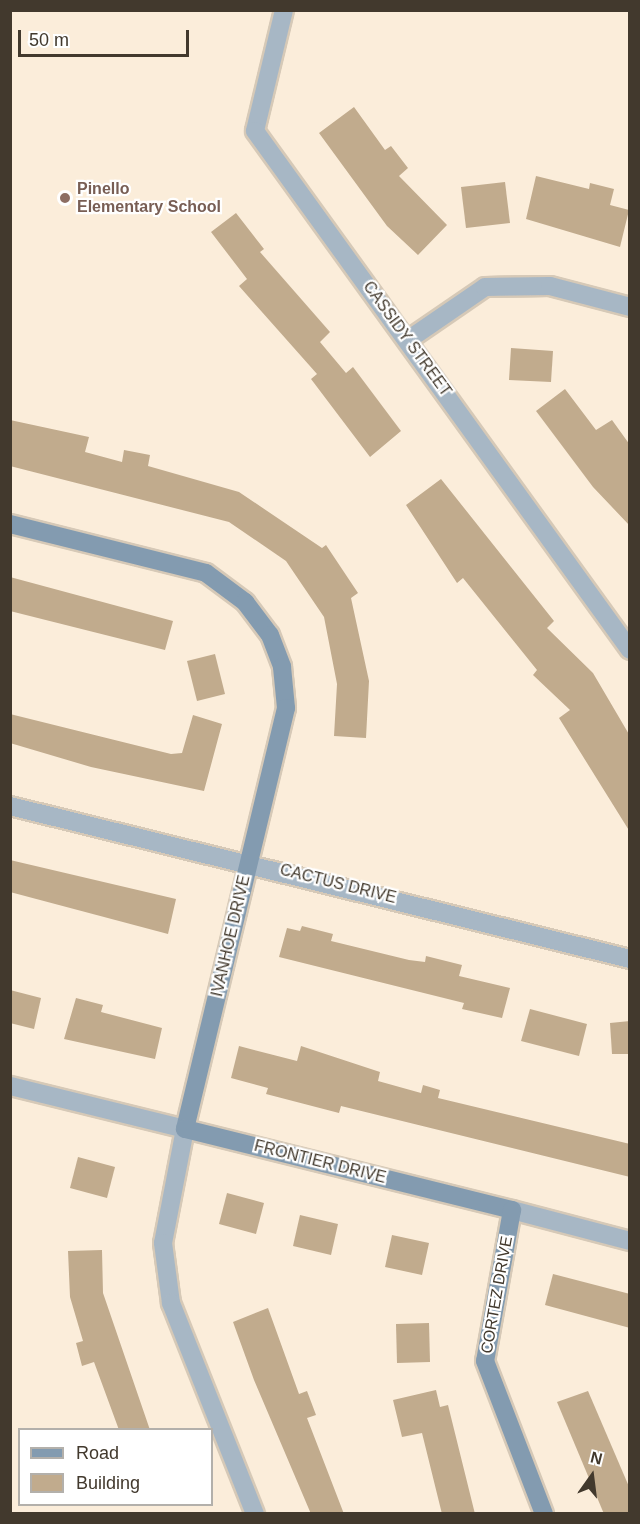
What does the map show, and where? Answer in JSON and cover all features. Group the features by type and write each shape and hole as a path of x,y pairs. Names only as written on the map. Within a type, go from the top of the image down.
{"street":[{"name":"CASSIDY STREET","path":"284,10 255,131 630,650"},
{"path":"408,340 485,287 550,286 630,307"},
{"name":"IVANHOE DRIVE","path":"10,524 206,573 245,602 270,635 282,667 286,708 185,1129 163,1243 171,1303 255,1514"},
{"name":"CACTUS DRIVE","path":"10,806 249,861 630,959"},
{"name":"FRONTIER DRIVE","path":"10,1086 630,1241"},
{"name":"CORTEZ DRIVE","path":"512,1210 485,1361 544,1514"}],"building":[{"path":"354,107 385,150 391,146 408,168 399,176 447,225 418,255 387,226 319,133"},
{"path":"536,176 589,189 590,183 614,189 610,205 629,210 620,247 526,219"},
{"path":"505,182 510,223 466,228 461,187"},
{"path":"236,213 264,249 260,252 330,332 320,342 346,373 353,367 401,431 370,457 311,379 317,374 239,286 247,279 211,232"},
{"path":"511,348 553,351 551,382 509,380"},
{"path":"565,389 596,430 612,420 630,445 630,526 593,487 536,411"},
{"path":"10,420 89,437 85,452 122,462 124,450 150,455 148,466 239,492 322,548 326,545 358,593 351,598 369,681 366,738 334,736 337,684 324,617 286,561 229,522 10,466"},
{"path":"441,479 554,621 547,628 593,673 630,736 630,832 559,718 570,710 533,675 537,670 463,578 457,583 406,505"},
{"path":"10,577 173,621 165,650 10,611"},
{"path":"215,654 225,694 197,701 187,661"},
{"path":"10,714 171,754 182,753 193,715 222,724 204,791 91,767 10,743"},
{"path":"10,860 176,899 168,934 10,892"},
{"path":"302,926 333,934 331,941 409,960 425,962 426,956 462,965 459,976 510,988 502,1018 462,1009 464,1003 279,957 287,928 300,931"},
{"path":"10,990 41,998 34,1029 10,1023"},
{"path":"76,998 103,1005 101,1012 162,1028 155,1059 64,1039"},
{"path":"530,1009 587,1024 579,1056 521,1041"},
{"path":"630,1021 630,1054 612,1054 610,1023"},
{"path":"239,1046 297,1061 301,1046 380,1072 378,1081 421,1093 423,1085 440,1090 438,1098 630,1144 630,1177 341,1106 339,1113 266,1094 268,1088 231,1078"},
{"path":"78,1157 115,1167 107,1198 70,1188"},
{"path":"227,1193 264,1203 256,1234 219,1224"},
{"path":"300,1215 338,1224 331,1255 293,1246"},
{"path":"392,1235 429,1243 422,1275 385,1267"},
{"path":"102,1250 103,1293 149,1428 118,1428 94,1362 82,1366 76,1343 83,1341 70,1297 68,1251"},
{"path":"553,1274 630,1294 630,1328 545,1305"},
{"path":"268,1308 299,1394 307,1391 316,1415 307,1418 344,1514 311,1514 254,1380 233,1322"},
{"path":"429,1323 430,1362 397,1363 396,1324"},
{"path":"436,1390 440,1407 448,1405 475,1514 442,1514 422,1433 402,1437 393,1400"},
{"path":"588,1391 630,1489 630,1514 604,1514 557,1402"}],"place":[{"name":"Pinello Elementary School","path":"65,198"}]}
